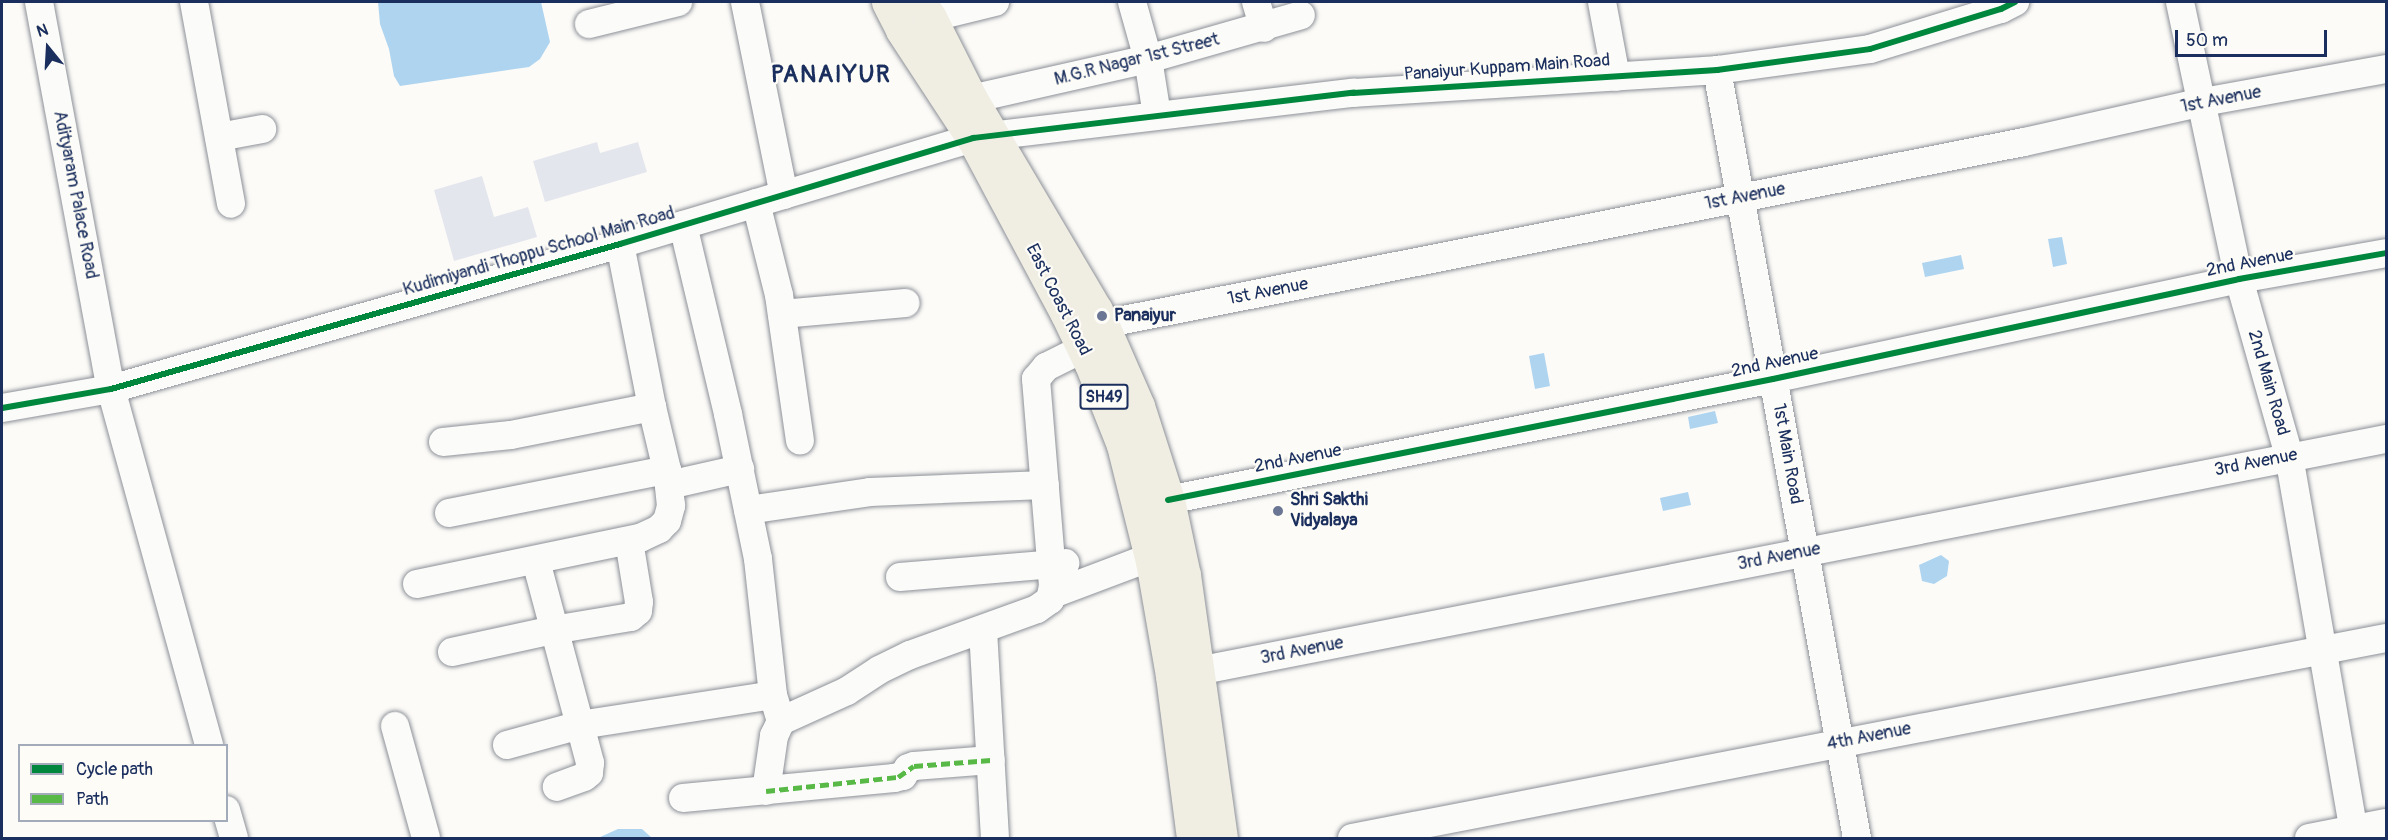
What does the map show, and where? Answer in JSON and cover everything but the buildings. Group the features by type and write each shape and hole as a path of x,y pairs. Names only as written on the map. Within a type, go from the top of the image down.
{"main road":[{"name":"East Coast Road","path":"888,2 902,30 983,136 1093,336 1138,406 1168,500 1184,575 1185,674 1193,838"},
{"name":"East Coast Road","path":"924,10 971,99 983,136"},
{"name":"East Coast Road","path":"1093,336 1151,557 1185,674 1221,838"}],"street":[{"name":"Adityaram Palace Road","path":"39,2 111,388 208,744"},
{"path":"194,2 231,204"},
{"path":"589,24 678,2"},
{"path":"745,2 784,195"},
{"path":"924,10 995,2"},
{"path":"1132,2 1148,59 1157,115"},
{"path":"1602,2 1616,77"},
{"name":"Panaiyur Kuppam Main Road","path":"983,136 1353,93 1717,70 1870,49 2001,9 2015,2"},
{"name":"2nd Main Road","path":"2180,2 2239,279 2289,456 2354,834"},
{"name":"M.G.R Nagar 1st Street","path":"971,99 1148,59 1260,15 1301,15"},
{"name":"1st Avenue","path":"1053,594 1058,564 1045,485 1036,379 1046,367 1093,336 1740,198 2024,142 2203,102 2386,69"},
{"name":"1st Main Road","path":"1717,70 1857,838"},
{"path":"219,137 261,129"},
{"name":"Kudimiyandi Thoppu School Main Road","path":"2,408 111,388 620,244 983,136"},
{"path":"756,203 782,314 800,440"},
{"path":"683,225 740,469 758,559 777,708 765,791"},
{"path":"417,584 629,541 659,529 667,520 671,506 668,478 620,244"},
{"name":"2nd Avenue","path":"1168,500 1773,379 2239,279 2386,253"},
{"path":"782,314 906,303"},
{"path":"443,442 511,435 652,407"},
{"name":"3rd Avenue","path":"1185,674 2289,456 2386,439"},
{"path":"449,513 668,478 740,469"},
{"path":"748,510 870,492 1045,485"},
{"path":"452,652 553,630 622,620 638,611 639,602 629,541"},
{"path":"507,745 580,725 777,708 847,691 879,670 909,655 1037,609 1050,600 1053,594 1151,557"},
{"path":"536,561 590,763 589,773 557,786"},
{"path":"900,577 1058,564"},
{"path":"983,630 995,838"},
{"name":"4th Avenue","path":"1352,838 2386,638"},
{"path":"395,726 426,838"},
{"path":"683,798 894,778 903,776 908,768 914,766 991,760"},
{"path":"228,817 234,838"},
{"path":"2309,838 2354,834 2386,824"}],"water":[{"path":"378,2 541,2 550,42 540,59 529,67 400,86 394,76 389,49 380,24"},
{"path":"2062,237 2067,264 2053,267 2048,239"},
{"path":"1961,255 1964,269 1925,277 1922,263"},
{"path":"1544,353 1550,386 1535,389 1529,356"},
{"path":"1715,411 1718,423 1690,429 1688,417"},
{"path":"1688,492 1691,505 1663,511 1660,498"},
{"path":"1941,555 1949,561 1947,576 1934,584 1922,581 1919,565"},
{"path":"618,829 642,829 652,838 598,838"}],"marked path":[{"path":"766,791 898,777 914,766 991,760"}],"cycle path":[{"path":"2,408 111,389 620,244 973,138 1353,93 1717,70 1870,49 2001,9 2015,2"},
{"path":"1168,500 1773,379 2239,279 2386,253"}],"place":[{"name":"Panaiyur","path":"1102,316"},
{"name":"Shri Sakthi Vidyalaya","path":"1278,511"}],"district":[{"name":"PANAIYUR","path":"831,75"}]}
